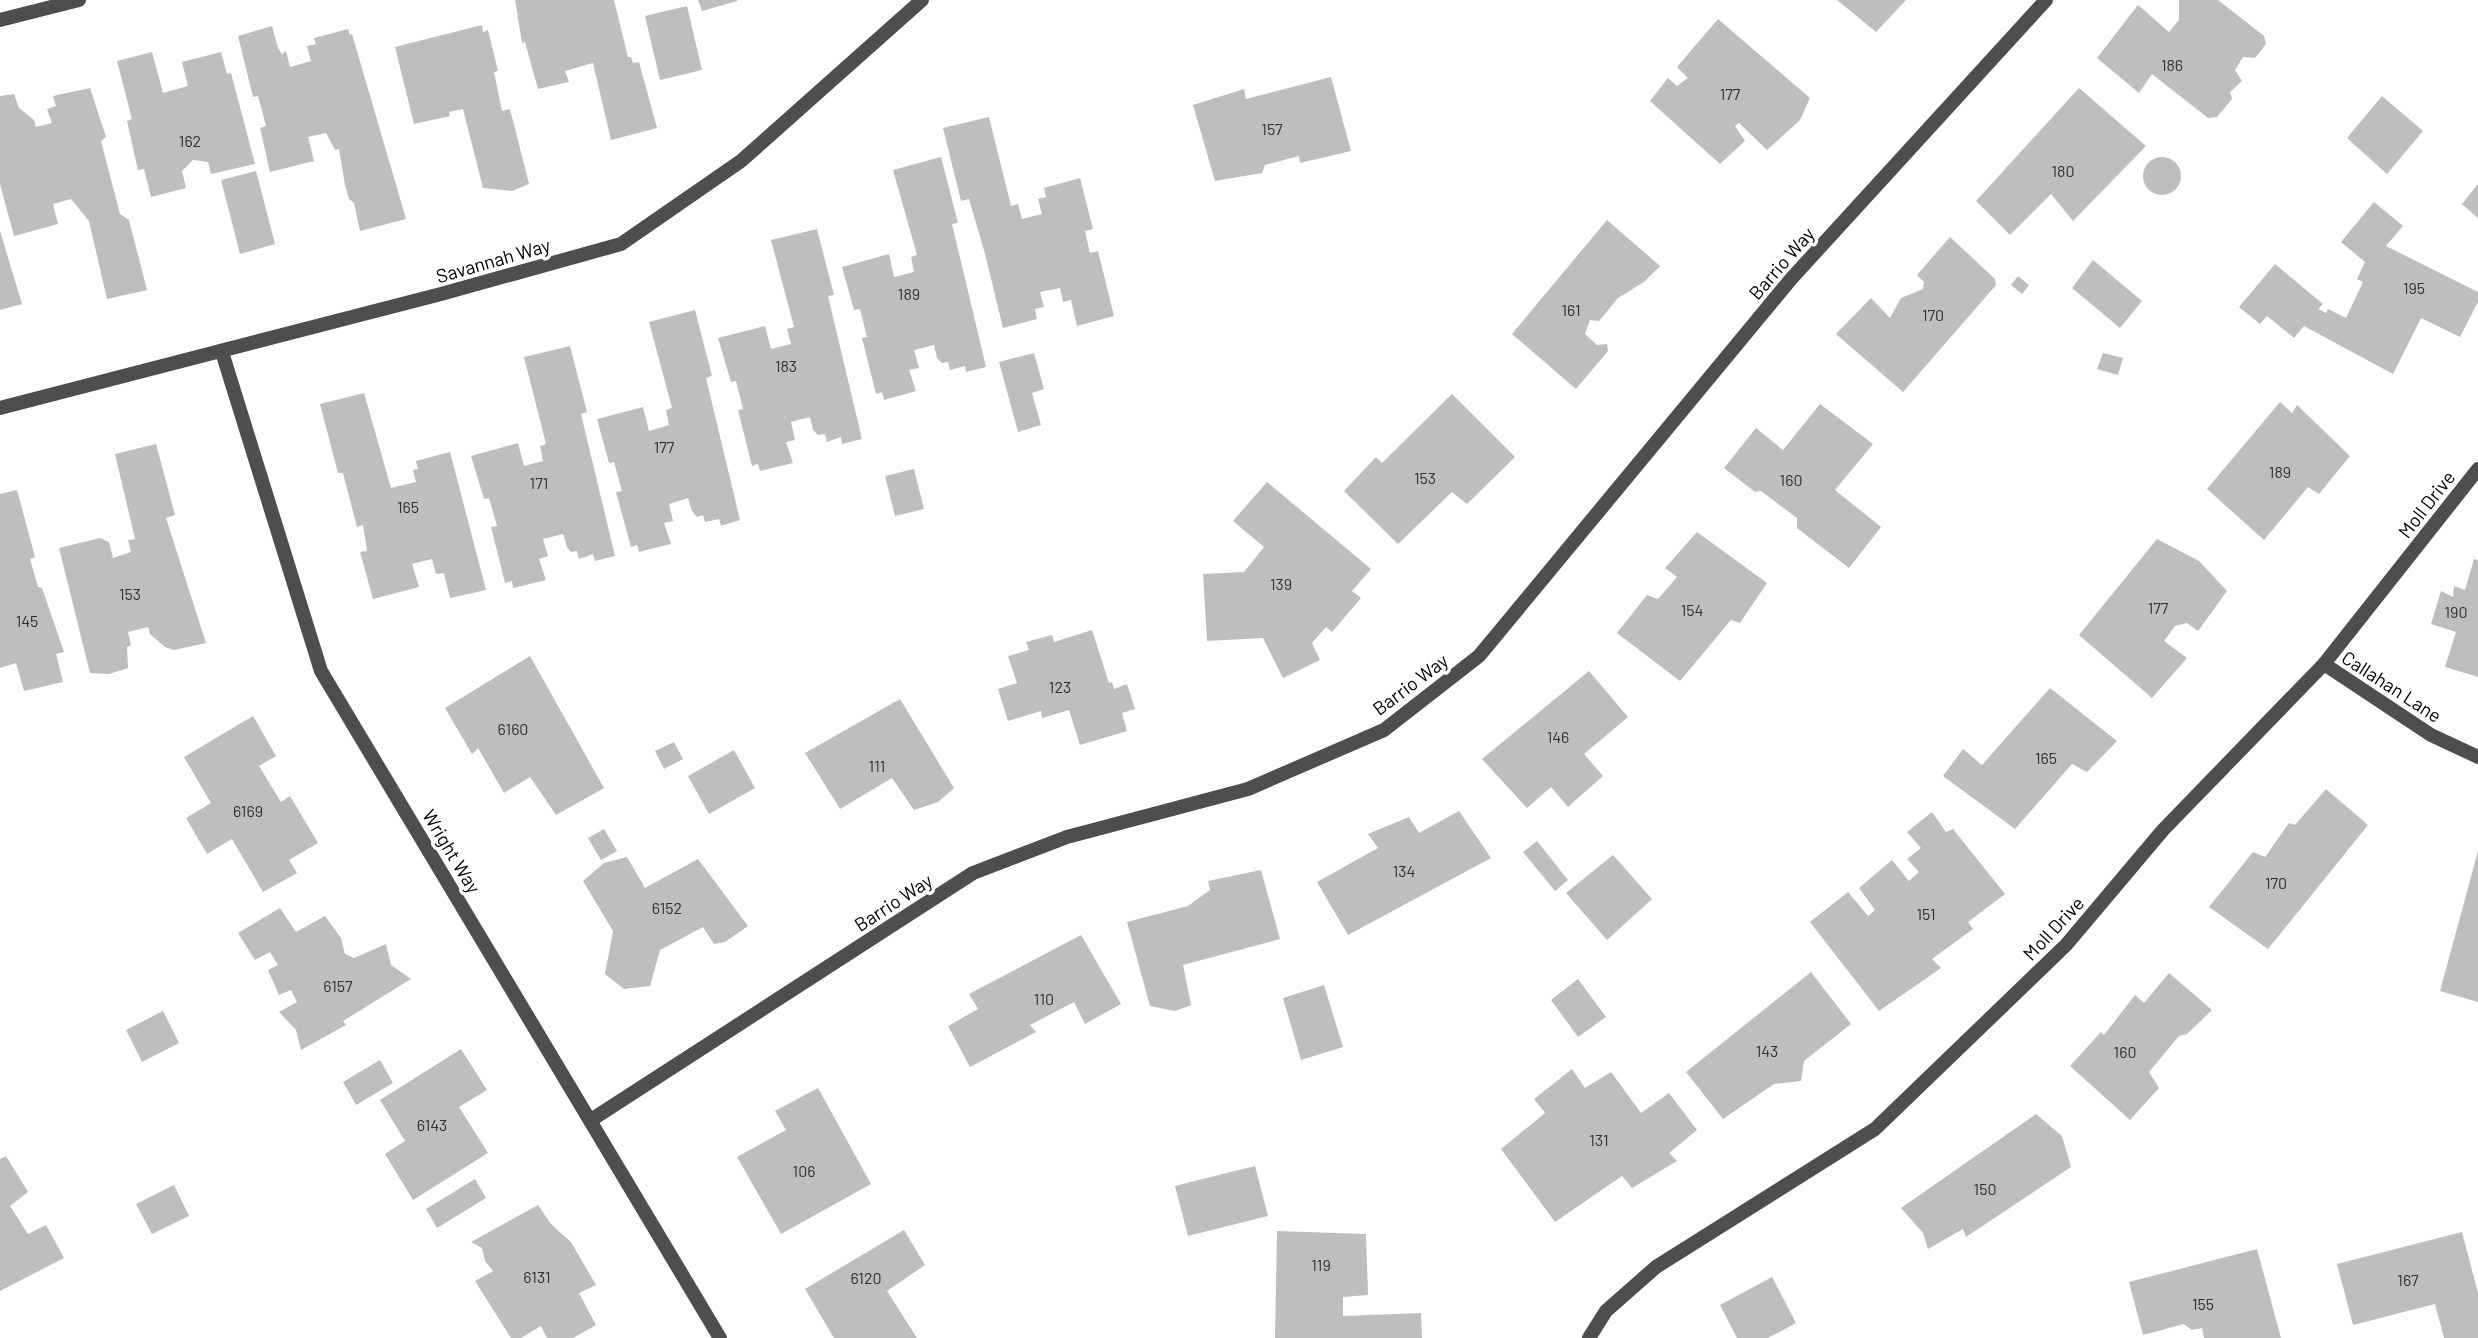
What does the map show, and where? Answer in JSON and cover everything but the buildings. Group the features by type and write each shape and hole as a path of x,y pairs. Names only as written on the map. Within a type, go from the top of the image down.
{"street":[{"path":"0,20 79,0"},
{"name":"Savannah Way","path":"0,408 222,352 621,244 741,161 922,0"},
{"name":"Barrio Way","path":"591,1120 973,873 1067,837 1248,789 1384,730 1479,656 1791,279 2046,0"},
{"name":"Wright Way","path":"222,352 321,671 720,1338"},
{"name":"Moll Drive","path":"1589,1338 1606,1311 1656,1267 1875,1129 2066,945 2163,830 2324,664 2478,469"},
{"name":"Callahan Lane","path":"2324,664 2431,735 2478,757"}]}
